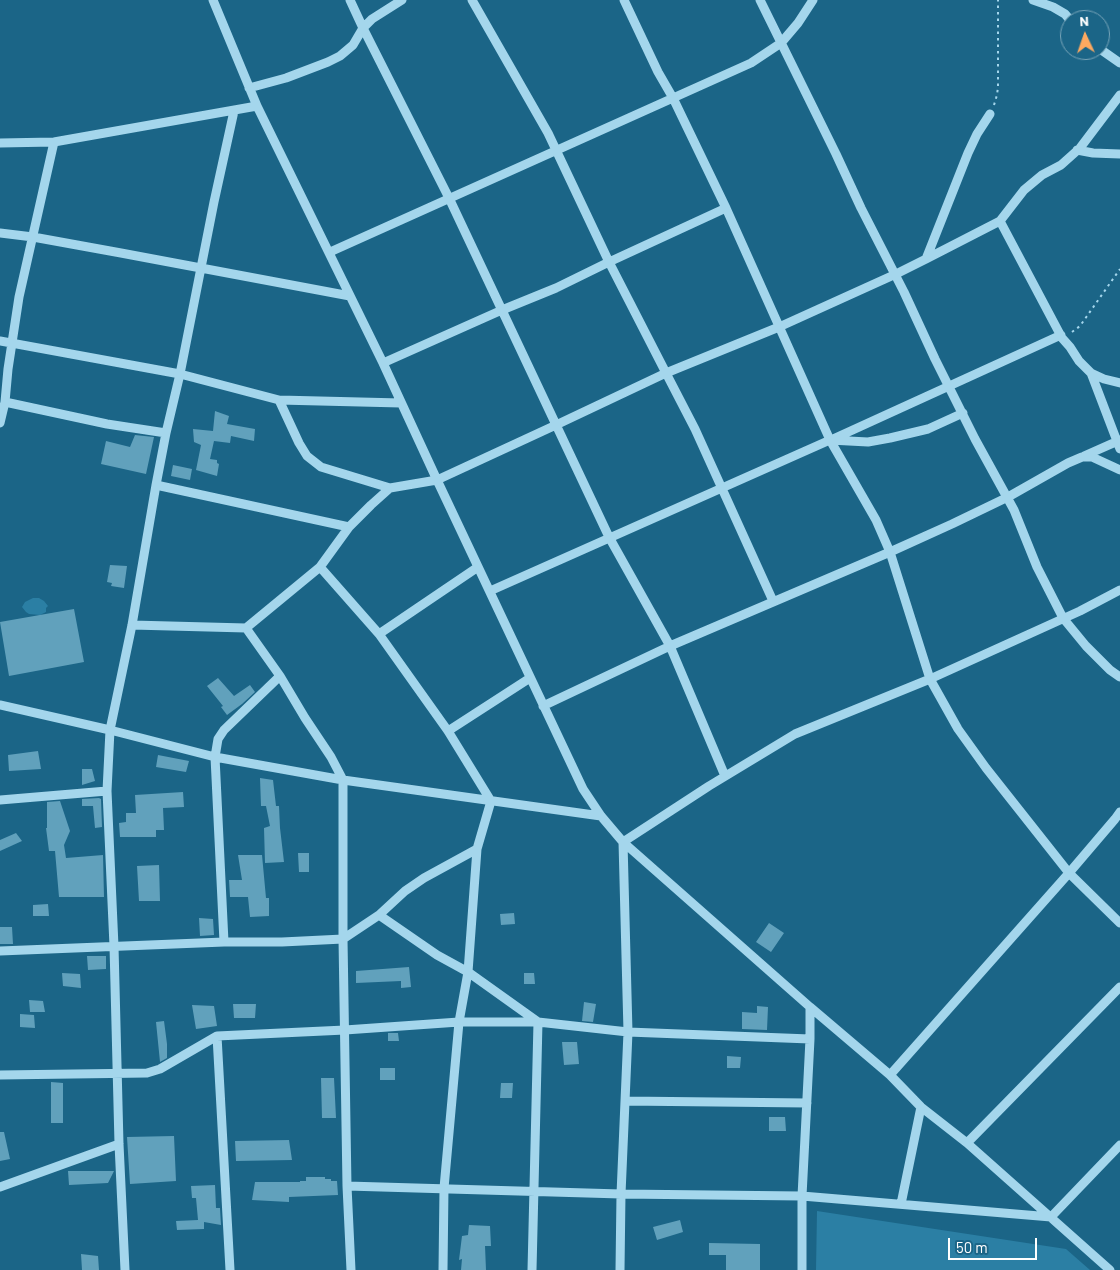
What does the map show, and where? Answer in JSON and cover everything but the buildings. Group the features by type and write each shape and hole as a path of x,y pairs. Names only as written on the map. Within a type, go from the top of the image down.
{"street":[{"path":"213,0 257,106 383,363 583,789 601,816 623,842 890,1075 921,1107 967,1143 1109,1269"},
{"path":"350,0 449,198 609,538 670,646 725,776"},
{"path":"250,88 286,78 340,56 353,45 363,28 372,19 402,0"},
{"path":"472,0 548,133 609,262 695,429 773,601"},
{"path":"624,0 726,208 830,440 876,520 890,552 930,679 958,728 986,768 1069,873 1120,923"},
{"path":"760,0 861,208 896,274 975,439 1008,497 1038,567 1063,618 1086,646 1110,670 1120,677"},
{"path":"330,252 751,63 781,43 798,23 813,0"},
{"path":"1033,0 1060,11"},
{"path":"278,400 307,456 321,467 390,488 437,480 666,373 779,327 896,274 1000,221 1024,190 1042,175 1061,165 1077,150 1120,95"},
{"path":"0,143 54,142 257,106"},
{"path":"125,1270 107,791 110,730 132,625 166,433 180,374 234,111"},
{"path":"926,259 968,153 990,114"},
{"path":"0,423 5,402 19,296 54,142"},
{"path":"1077,150 1093,153 1120,154"},
{"path":"383,363 556,288 726,208"},
{"path":"1000,221 1062,336 1079,361 1091,373 1120,383"},
{"path":"0,233 33,237 350,296"},
{"path":"490,591 1062,336"},
{"path":"0,340 180,374 278,400 401,403"},
{"path":"543,706 670,646 890,552 1008,497 1068,463 1119,444 1091,373"},
{"path":"5,402 107,424 166,433"},
{"path":"830,440 868,442 890,438 928,429 963,413"},
{"path":"1082,457 1092,457 1120,470"},
{"path":"156,485 349,527"},
{"path":"132,625 246,628 320,567 349,527 390,488"},
{"path":"320,567 379,634 448,731 491,801 477,849 468,972 459,1022 444,1188 443,1270"},
{"path":"379,634 478,567"},
{"path":"623,842 725,776 795,734 930,679 1080,611 1120,590"},
{"path":"246,628 280,676 305,718 332,757 343,780 343,939 347,1186 351,1270"},
{"path":"224,942 215,757 218,739 224,730 280,676"},
{"path":"448,731 530,678"},
{"path":"0,705 110,730 215,757 343,780 601,816"},
{"path":"0,800 107,791"},
{"path":"890,1075 1118,818"},
{"path":"620,1270 621,1194 628,1032 623,842"},
{"path":"0,951 343,939 380,915 405,891 424,878 477,849"},
{"path":"380,915 437,955 468,972 538,1022"},
{"path":"967,1143 1120,987"},
{"path":"802,1270 802,1196 810,1006"},
{"path":"0,1075 147,1074 154,1072 217,1036 459,1022 538,1022 628,1032 810,1039"},
{"path":"532,1270 538,1022"},
{"path":"217,1036 230,1270"},
{"path":"625,1101 807,1103"},
{"path":"901,1204 921,1107"},
{"path":"0,1187 119,1144"},
{"path":"1051,1217 1120,1145"},
{"path":"347,1186 621,1194 802,1196 1051,1217"}],"path":[{"path":"990,114 997,95 998,0"},
{"path":"1062,336 1080,326 1120,269"}],"shaded area":[{"path":"33,598 39,598 44,601 48,606 46,612 40,615 26,612 22,607 25,602"},
{"path":"817,1211 1066,1249 1090,1270 816,1270"}]}
